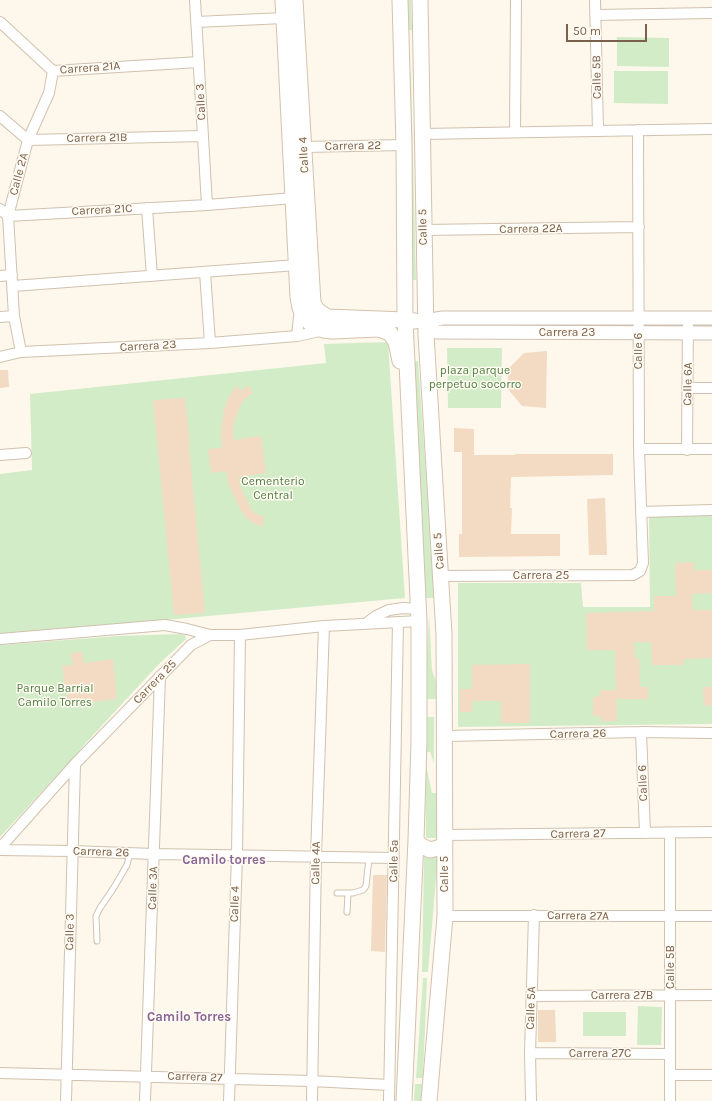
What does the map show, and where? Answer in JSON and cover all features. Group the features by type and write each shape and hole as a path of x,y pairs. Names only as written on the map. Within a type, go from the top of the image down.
{"main road":[{"name":"Calle 4","path":"283,0 298,297 300,308"},
{"name":"Calle 4","path":"295,0 312,293 313,303 317,310"},
{"name":"Calle 5","path":"400,0 404,145 405,320 410,394 419,615 419,719 416,840 404,1101"},
{"name":"Calle 5","path":"420,0 423,230 426,323 444,635 445,719 445,916 429,1101"},
{"path":"401,46 421,89"},
{"path":"288,87 301,113"},
{"name":"Carrera 23","path":"300,308 310,323 317,328 332,331 378,330 390,333 396,342"},
{"name":"Carrera 23","path":"317,310 327,317 335,318 405,320 426,323"},
{"name":"Calle 5","path":"396,342 401,372 410,394"},
{"path":"419,615 429,606 436,609 444,635"},
{"path":"419,719 424,714 432,712 439,714 445,719"},
{"path":"416,840 424,848 430,850 440,847 445,839"}],"street":[{"name":"Calle 3","path":"195,0 207,205"},
{"path":"515,132 516,0"},
{"name":"Calle 5B","path":"595,0 598,131"},
{"path":"596,15 712,13"},
{"path":"196,22 284,18"},
{"name":"Carrera 21A","path":"0,22 53,71 199,62"},
{"name":"Calle 2A","path":"20,352 14,316 12,275 4,219 28,140 49,93 53,71"},
{"path":"0,116 28,140"},
{"path":"422,134 712,129"},
{"name":"Calle 6","path":"638,130 640,333 639,449 643,563 640,571"},
{"name":"Carrera 21B","path":"28,140 203,136"},
{"name":"Carrera 22","path":"303,147 404,145"},
{"name":"Carrera 21C","path":"4,219 294,198"},
{"path":"147,208 152,276"},
{"name":"Carrera 22A","path":"423,230 639,227"},
{"path":"13,286 297,265"},
{"path":"205,272 210,343"},
{"path":"0,276 12,275"},
{"path":"297,336 300,308"},
{"path":"0,317 14,316"},
{"name":"Carrera 23","path":"712,318 443,318 426,323 436,332 712,333"},
{"name":"Calle 6A","path":"687,450 688,318"},
{"name":"Carrera 23","path":"0,357 20,352 210,343 297,336 324,330"},
{"path":"687,388 712,388"},
{"path":"639,449 712,449"},
{"path":"0,455 26,453"},
{"path":"641,512 712,510"},
{"name":"Carrera 25","path":"441,576 633,575 640,571"},
{"name":"Carrera 25","path":"365,624 376,616 389,610 403,608 419,615"},
{"name":"Carrera 25","path":"0,849 75,764 191,644 210,635 240,635 324,626 398,622 419,615"},
{"name":"Calle 5ª","path":"388,1101 398,622"},
{"path":"0,639 165,625 210,635"},
{"name":"Calle 4A","path":"312,1101 316,856 324,626"},
{"name":"Calle 4","path":"229,1101 237,855 240,635"},
{"name":"Calle 3A","path":"145,1101 160,676"},
{"name":"Calle 6","path":"641,732 645,833"},
{"name":"Carrera 26","path":"445,736 641,732 712,733"},
{"name":"Calle 3","path":"66,1101 75,764"},
{"name":"Carrera 27","path":"445,839 712,832"},
{"name":"Calle 5B","path":"670,833 670,1101"},
{"name":"Carrera 26","path":"0,849 72,850 154,854 394,858"},
{"name":"Calle 5A","path":"531,1101 530,1053 534,915"},
{"name":"Carrera 27A","path":"445,916 712,916"},
{"name":"Carrera 27B","path":"532,996 671,996 712,994"},
{"name":"Carrera 27C","path":"530,1053 670,1054"},
{"name":"Carrera 27","path":"0,1073 230,1078 389,1085"},
{"path":"670,1075 712,1075"}],"lane":[{"path":"97,940 96,916 127,865 130,853"},
{"path":"337,893 359,892 363,890 366,886 369,858"},
{"path":"347,912 348,893"}],"green space":[{"path":"407,0 411,0 412,30 408,30"},
{"path":"617,37 669,38 669,67 617,66"},
{"path":"407,70 411,74 416,280 409,280"},
{"path":"614,71 668,71 668,104 614,103"},
{"name":"Cementerio Central","path":"388,342 405,598 0,635 0,474 32,470 30,394 326,363 324,344"},
{"name":"plaza parque perpetuo socorro","path":"447,348 502,348 501,408 448,408"},
{"path":"413,361 418,361 435,598 426,598"},
{"path":"649,516 712,516 712,724 458,727 458,583 581,583 583,607 650,607"},
{"path":"429,615 432,670 438,688 437,699 425,699"},
{"name":"Parque Barrial Camilo Torres","path":"185,635 186,639 158,665 0,837 0,645 118,636"},
{"path":"425,717 434,717 434,763 430,752 423,752"},
{"path":"425,760 432,793 438,793 438,838 426,838"},
{"path":"424,856 438,856 428,972 422,972"},
{"path":"423,978 427,978 423,1078 416,1078"},
{"path":"638,1006 662,1007 661,1045 637,1045"},
{"path":"583,1012 626,1012 626,1036 583,1036"},
{"path":"415,1084 424,1084 422,1101 414,1101"}],"building":[{"path":"547,351 546,408 522,406 508,389 508,369 524,353"},
{"path":"0,370 8,370 9,387 0,388"},
{"path":"248,385 253,393 246,398 240,406 233,426 234,440 261,436 266,473 239,477 240,486 250,507 254,513 264,517 263,526 255,524 246,518 228,483 226,471 211,473 208,449 222,448 222,422 228,399 237,386 241,391"},
{"path":"185,398 205,613 174,615 153,400"},
{"path":"454,428 474,429 474,455 613,454 613,475 511,477 511,534 560,534 560,556 459,557 459,534 462,534 462,452 454,452"},
{"path":"605,498 607,555 589,555 587,499"},
{"path":"694,562 694,570 712,570 712,593 692,594 693,610 712,610 712,658 684,659 684,665 652,665 651,642 634,642 635,658 639,658 640,687 648,687 648,699 616,699 617,721 601,721 601,716 593,716 593,697 600,696 600,690 616,690 615,650 587,650 586,613 654,611 654,596 676,596 675,563"},
{"path":"82,652 84,663 113,659 117,699 68,705 62,666 73,665 71,653"},
{"path":"530,664 530,723 501,723 501,701 472,701 472,712 460,712 460,689 472,689 472,665"},
{"path":"703,687 712,687 712,705 704,706"},
{"path":"373,875 387,875 385,952 371,951"},
{"path":"538,1010 555,1010 556,1042 538,1042"}],"district":[{"name":"Camilo torres","path":"224,860"},
{"name":"Camilo Torres","path":"189,1017"}]}
